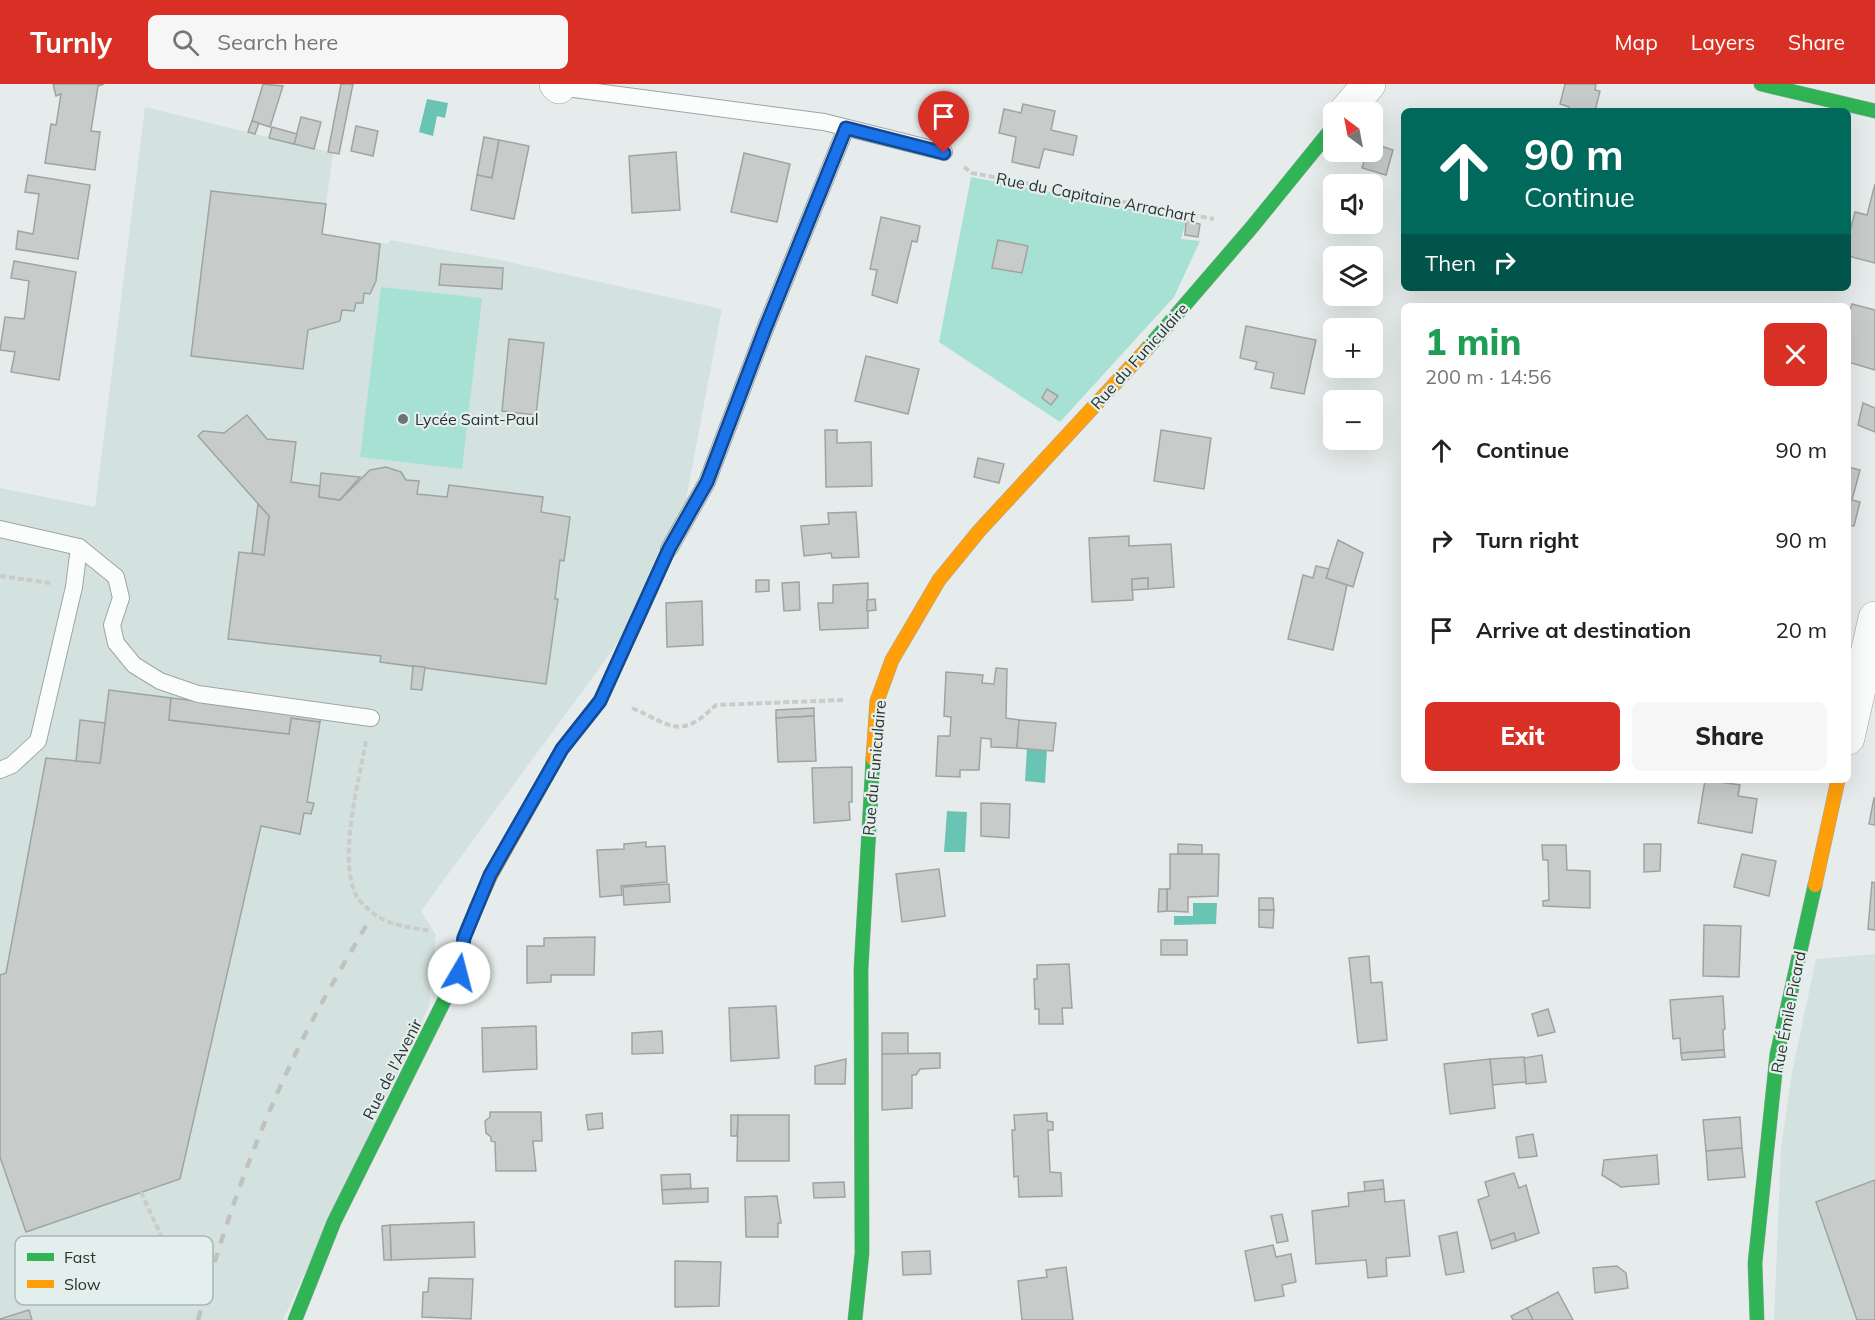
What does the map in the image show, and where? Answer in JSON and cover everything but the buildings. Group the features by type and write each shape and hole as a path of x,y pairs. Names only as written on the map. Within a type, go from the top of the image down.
{"street":[{"path":"1354,102 1369,84"},
{"path":"1761,84 1875,111"},
{"name":"Rue du Funiculaire","path":"855,1320 862,1253 861,969 877,701 892,660 939,580 979,531 1153,343 1323,139"},
{"name":"Rue de l'Avenir","path":"295,1320 334,1222 459,973 464,938 490,875 562,749 600,701 669,549"},
{"path":"1851,725 1875,618"},
{"name":"Rue Émile Picard","path":"1757,1320 1755,1263 1777,1054 1837,783"}],"lane":[{"path":"558,85 824,122 944,153"},
{"path":"669,549 707,482 765,329 846,128"},
{"path":"0,529 80,547 116,577 121,598 112,625 116,643 134,665 160,681 198,694 371,718"},
{"path":"0,770 12,765 38,741 74,587 80,547"}],"path":[{"name":"Rue du Capitaine Arrachart","path":"944,153 972,173 1252,226"},
{"path":"0,576 74,587"},
{"path":"600,701 633,709 663,724 678,728 700,720 716,705 853,699"},
{"path":"363,762 349,839 350,869 357,897 378,916 402,926 433,932"},
{"path":"141,1192 161,1236"}],"shaded area":[{"path":"427,99 448,103 445,118 437,116 433,136 419,132"},
{"path":"145,107 333,153 322,234 388,244 390,240 505,261 722,309 685,505 620,640 421,911 436,935 429,1006 283,1320 0,1320 0,488 95,507"},
{"path":"971,177 1187,218 1181,239 1200,241 1174,297 1060,422 939,342"},
{"path":"381,287 482,298 462,469 360,457"},
{"path":"1027,749 1047,750 1045,783 1025,781"},
{"path":"947,811 967,812 965,852 944,852"},
{"path":"1193,903 1217,903 1216,924 1174,925 1174,916 1193,916"},
{"path":"1875,954 1875,1320 1774,1320 1781,1148 1792,1072 1816,959"}],"railway":[{"path":"213,1268 235,1200 282,1083 325,998 367,924"},
{"path":"198,1320 202,1305"}],"traffic: fast":[{"path":"1761,84 1875,111"},
{"path":"1146,350 1252,227 1323,140"},
{"path":"637,620 669,549"},
{"path":"855,1320 862,1253 861,969 873,759"},
{"path":"1757,1320 1755,1263 1777,1054 1815,885"},
{"path":"295,1320 334,1222 458,973 464,937 476,908"}],"traffic: slow":[{"path":"873,759 877,701 892,660 939,580 979,531 1146,350"},
{"path":"476,908 491,875 562,749 600,701 637,620"},
{"path":"1815,885 1837,783"}],"place":[{"name":"Lycée Saint-Paul","path":"403,419"}],"route":[{"path":"459,973 464,938 490,875 562,749 600,701 669,549 707,482 765,329 846,128 944,153"}]}
